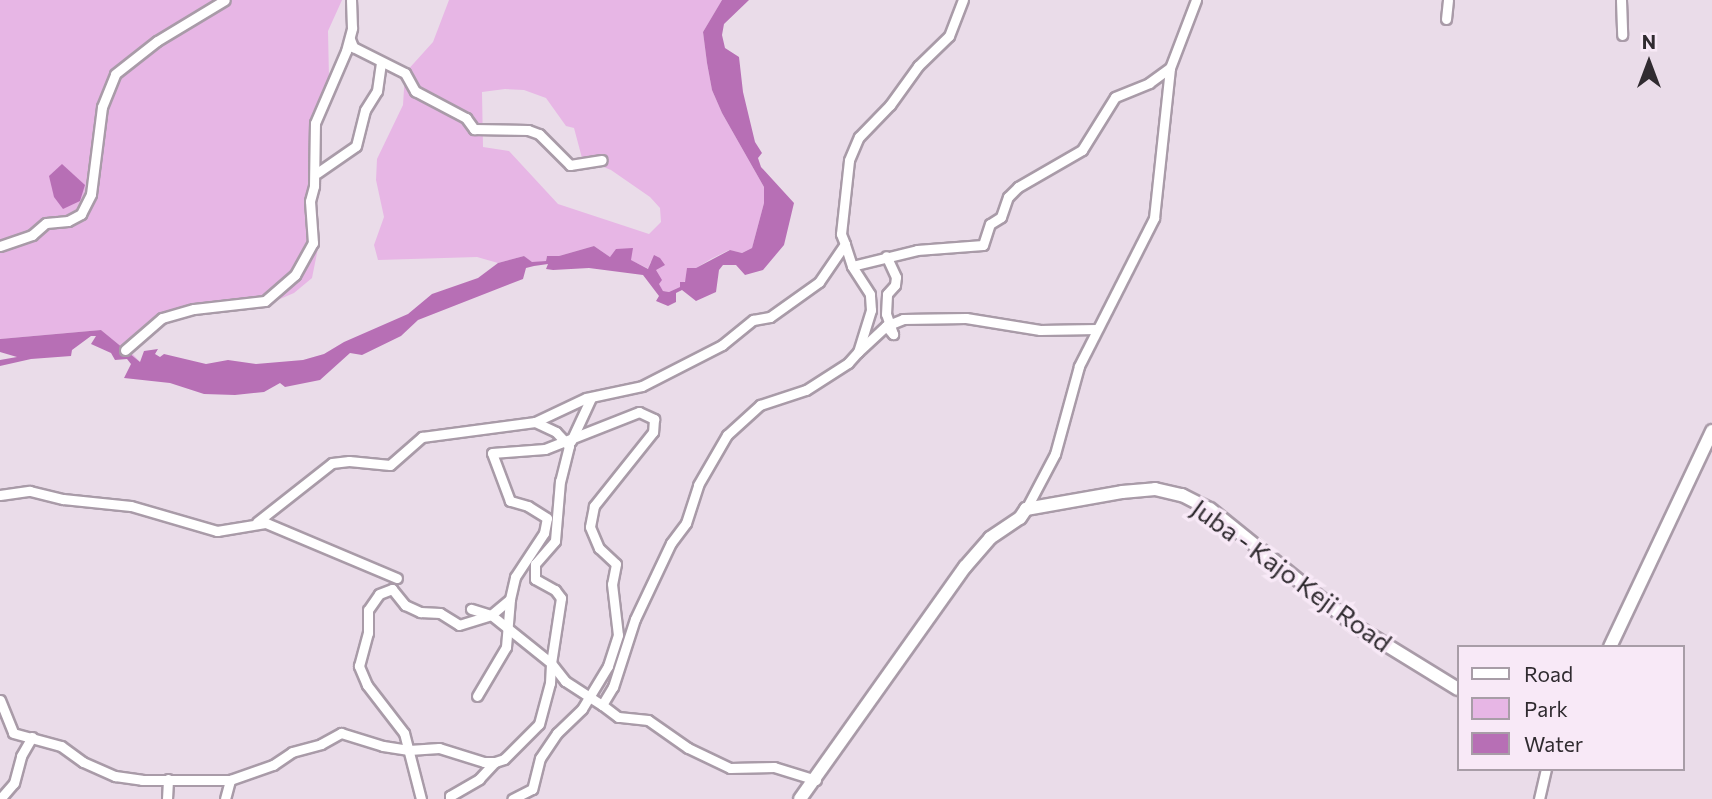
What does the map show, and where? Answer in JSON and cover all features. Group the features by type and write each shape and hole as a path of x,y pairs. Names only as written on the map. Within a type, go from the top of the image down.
{"main road":[{"path":"1610,645 1712,431"},
{"name":"Juba - Kajo Keji Road","path":"1026,509 1155,489 1182,495 1210,509 1354,625 1456,689"},
{"path":"800,799 965,567 990,538 1020,518 1026,509"}],"street":[{"path":"0,246 32,235 46,223 73,220 81,214 91,194 102,107 116,74 157,41 225,0"},
{"path":"351,0 350,38 353,47 405,73 415,91 466,118 474,130 528,130 539,134 570,165 602,160"},
{"path":"858,352 871,310 870,294 852,266 841,234 849,160 859,137 890,105 918,66 949,36 963,0"},
{"path":"1026,509 1055,453 1079,366 1154,218 1170,68 1196,0"},
{"path":"1446,19 1448,0"},
{"path":"1621,0 1622,36"},
{"path":"125,350 162,318 194,309 265,301 295,275 312,248 314,238 310,201 314,186 314,123 350,38"},
{"path":"317,173 356,146 365,110 377,91 381,63"},
{"path":"852,266 887,256 941,247 983,245 990,224 1001,217 1008,197 1018,187 1082,150 1115,97 1149,83 1170,68"},
{"path":"257,522 332,463 390,465 422,437 535,422 591,398 642,386 722,345 753,320 770,317 782,310 819,282 845,244"},
{"path":"886,326 893,334 886,314 886,304 887,294 895,285 896,277 887,256"},
{"path":"601,705 613,687 635,619 671,543 686,523 697,497 698,485 727,435 760,405 807,390 848,363 886,326 903,319 966,318 1040,330 1097,329"},
{"path":"0,700 13,733 61,747 83,762 115,776 230,780 273,765 292,752 321,744 341,733 383,746 409,750 439,748 484,762 504,759 539,724 550,684 561,598 555,590 535,579 535,564 555,541 558,489 569,446 591,398"},
{"path":"477,696 506,647 510,599 515,578 544,533 547,519 528,506 510,501 492,453 545,449 639,412 654,419 653,432 593,506 590,527 599,548 616,564 612,584 617,604 618,635 608,666 582,709 557,733 540,758 532,789 512,799"},
{"path":"535,422 556,432 569,446"},
{"path":"0,495 30,491 63,499 118,504 185,519 217,531 257,522 266,523 397,578"},
{"path":"421,799 404,733 368,685 359,666 368,633 368,610 379,594 392,589 405,606 420,612 440,612 459,625 491,615 510,599"},
{"path":"471,609 491,615 551,663 565,681 618,717 648,720 688,748 730,768 774,767 816,780"},
{"path":"0,799 13,783 21,757 32,737"},
{"path":"450,799 450,796 479,779 495,762"},
{"path":"1538,799 1545,771"},
{"path":"167,799 168,779"},
{"path":"225,799 230,780"}],"green space":[{"path":"0,0 342,0 328,31 329,78 317,147 313,225 318,248 312,278 294,293 259,308 200,313 155,324 128,349 140,362 101,330 0,339"},
{"path":"449,0 722,0 703,32 712,90 764,187 764,203 752,248 742,253 729,250 711,259 696,268 680,287 669,292 663,291 658,283 656,270 650,262 649,269 630,260 631,256 616,252 610,257 594,246 559,256 547,256 546,261 532,263 524,256 498,263 477,257 378,260 374,245 384,217 376,180 377,159 403,105 405,73 433,42","holes":["524,90 546,98 566,126 574,128 582,158 611,170 650,197 660,208 661,222 649,234 558,204 509,151 483,147 482,92"]}],"water":[{"path":"722,0 749,0 724,24 722,35 725,48 739,57 743,92 755,142 762,153 758,158 761,167 794,203 784,245 763,270 745,275 736,265 723,265 719,270 716,292 696,301 682,290 676,293 676,302 668,306 656,301 659,296 643,275 589,268 546,269 548,264 534,266 526,268 523,279 418,320 401,336 362,355 350,353 320,380 285,387 280,383 264,392 204,394 170,383 124,378 131,364 127,359 115,360 111,353 91,344 96,336 91,336 72,350 71,356 31,359 0,366 0,360 17,357 0,352 0,339 101,330 140,362 144,351 158,349 155,354 160,357 164,354 206,364 228,360 256,364 303,360 324,354 344,342 408,314 432,294 478,278 498,263 524,256 532,262 546,261 547,256 559,256 594,246 610,257 616,249 633,248 631,260 648,269 654,255 665,265 656,270 662,280 659,284 663,291 669,292 680,287 680,282 685,282 687,268 696,268 730,250 742,253 752,248 764,203 764,187 712,90 703,32"},
{"path":"62,164 85,185 80,201 63,209 54,197 49,176"}]}
